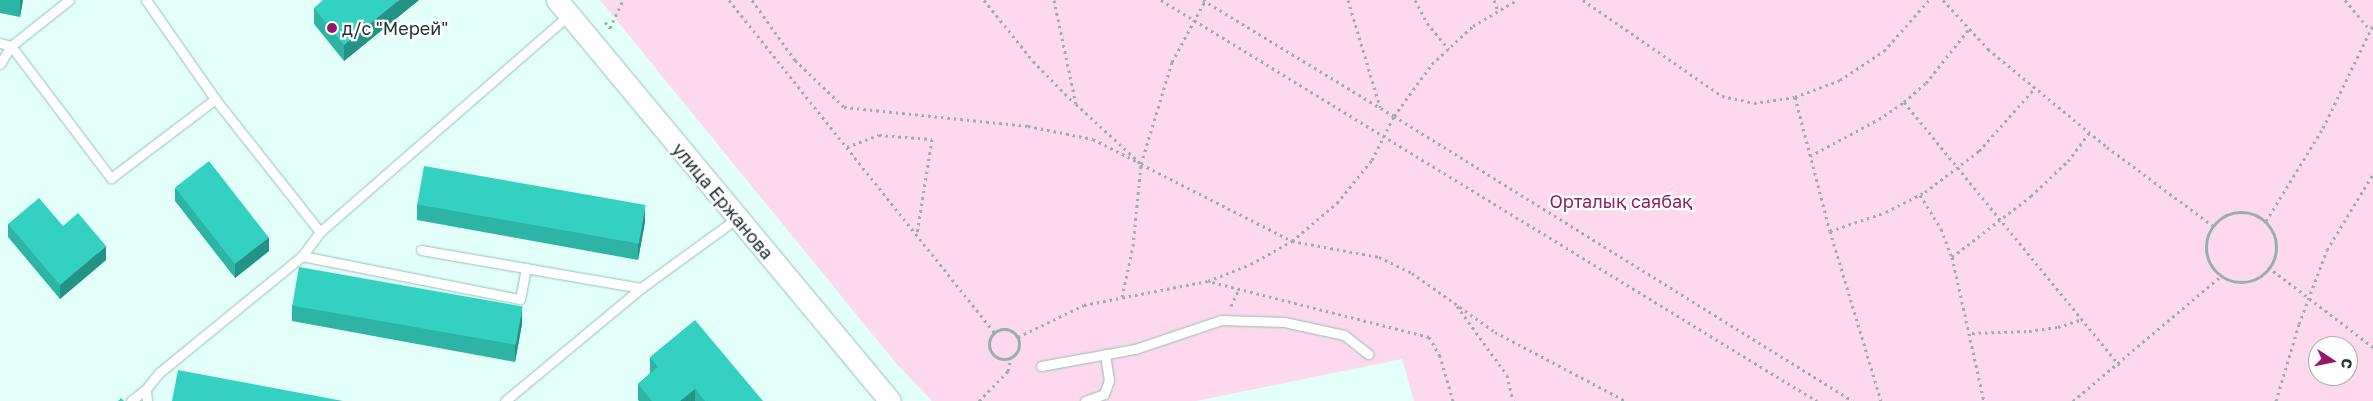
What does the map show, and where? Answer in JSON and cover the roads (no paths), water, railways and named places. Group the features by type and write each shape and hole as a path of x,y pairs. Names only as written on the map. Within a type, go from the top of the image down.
{"street":[{"name":"улица Ержанова","path":"563,7 736,219 823,317 890,401"}],"lane":[{"path":"0,64 11,46 69,0"},
{"path":"146,0 215,99 320,232"},
{"path":"130,401 146,389 160,372 302,256 320,232 563,7"},
{"path":"0,43 11,46 111,178 215,99"},
{"path":"505,401 642,288 736,219"},
{"path":"420,250 642,288"},
{"path":"302,256 520,298 526,268"},
{"path":"1041,366 1135,349 1221,320 1284,322 1344,335 1368,354"},
{"path":"1085,401 1104,394 1109,380 1105,354"},
{"path":"146,389 147,401"}],"place":[{"name":"д/с \"Мерей\"","path":"332,28"}],"park label":[{"name":"Орталық саябақ","path":"1621,201"}]}
